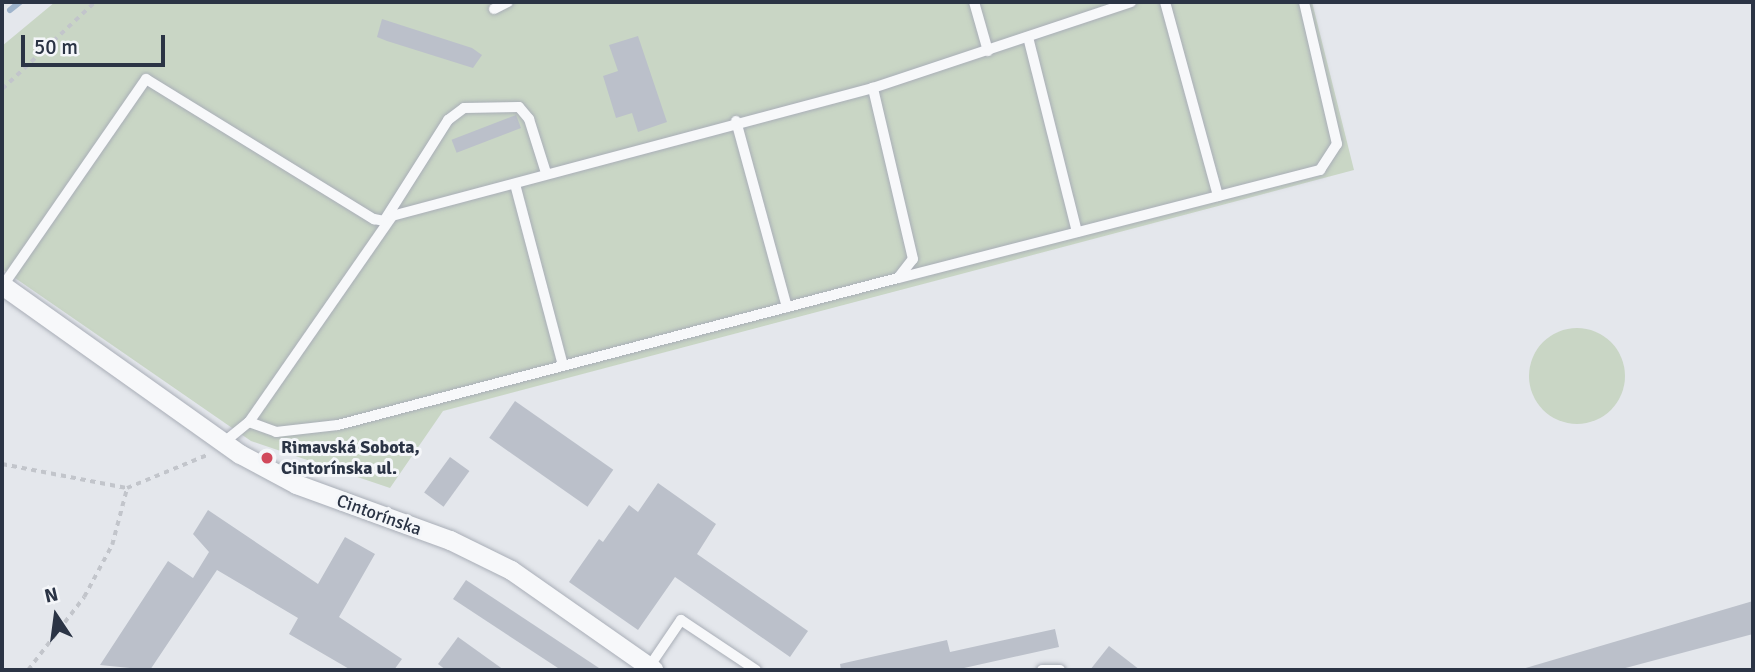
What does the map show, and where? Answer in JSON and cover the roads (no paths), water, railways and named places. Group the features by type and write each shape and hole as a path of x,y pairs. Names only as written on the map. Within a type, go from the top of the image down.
{"street":[{"name":"Cintorínska","path":"2,286 218,448 296,484 450,540 511,570 650,669"}],"lane":[{"path":"494,9 508,2"},
{"path":"974,2 988,51"},
{"path":"2,286 146,79 384,221 736,121 873,88 988,51 1116,4 1131,2"},
{"path":"1165,2 1219,196"},
{"path":"249,422 276,432 338,425 1320,170 1337,144 1304,2"},
{"path":"1028,37 1077,232"},
{"path":"873,88 913,259 898,278"},
{"path":"218,448 249,422 384,221 448,120 464,108 519,107 546,173"},
{"path":"736,121 787,307"},
{"path":"515,184 563,366"},
{"path":"650,669 681,620 755,670"},
{"path":"1041,670 1060,670"}],"waterway":[{"path":"10,10 20,2"}],"place":[{"name":"Rimavská Sobota, Cintorínska ul.","path":"267,458"}]}
